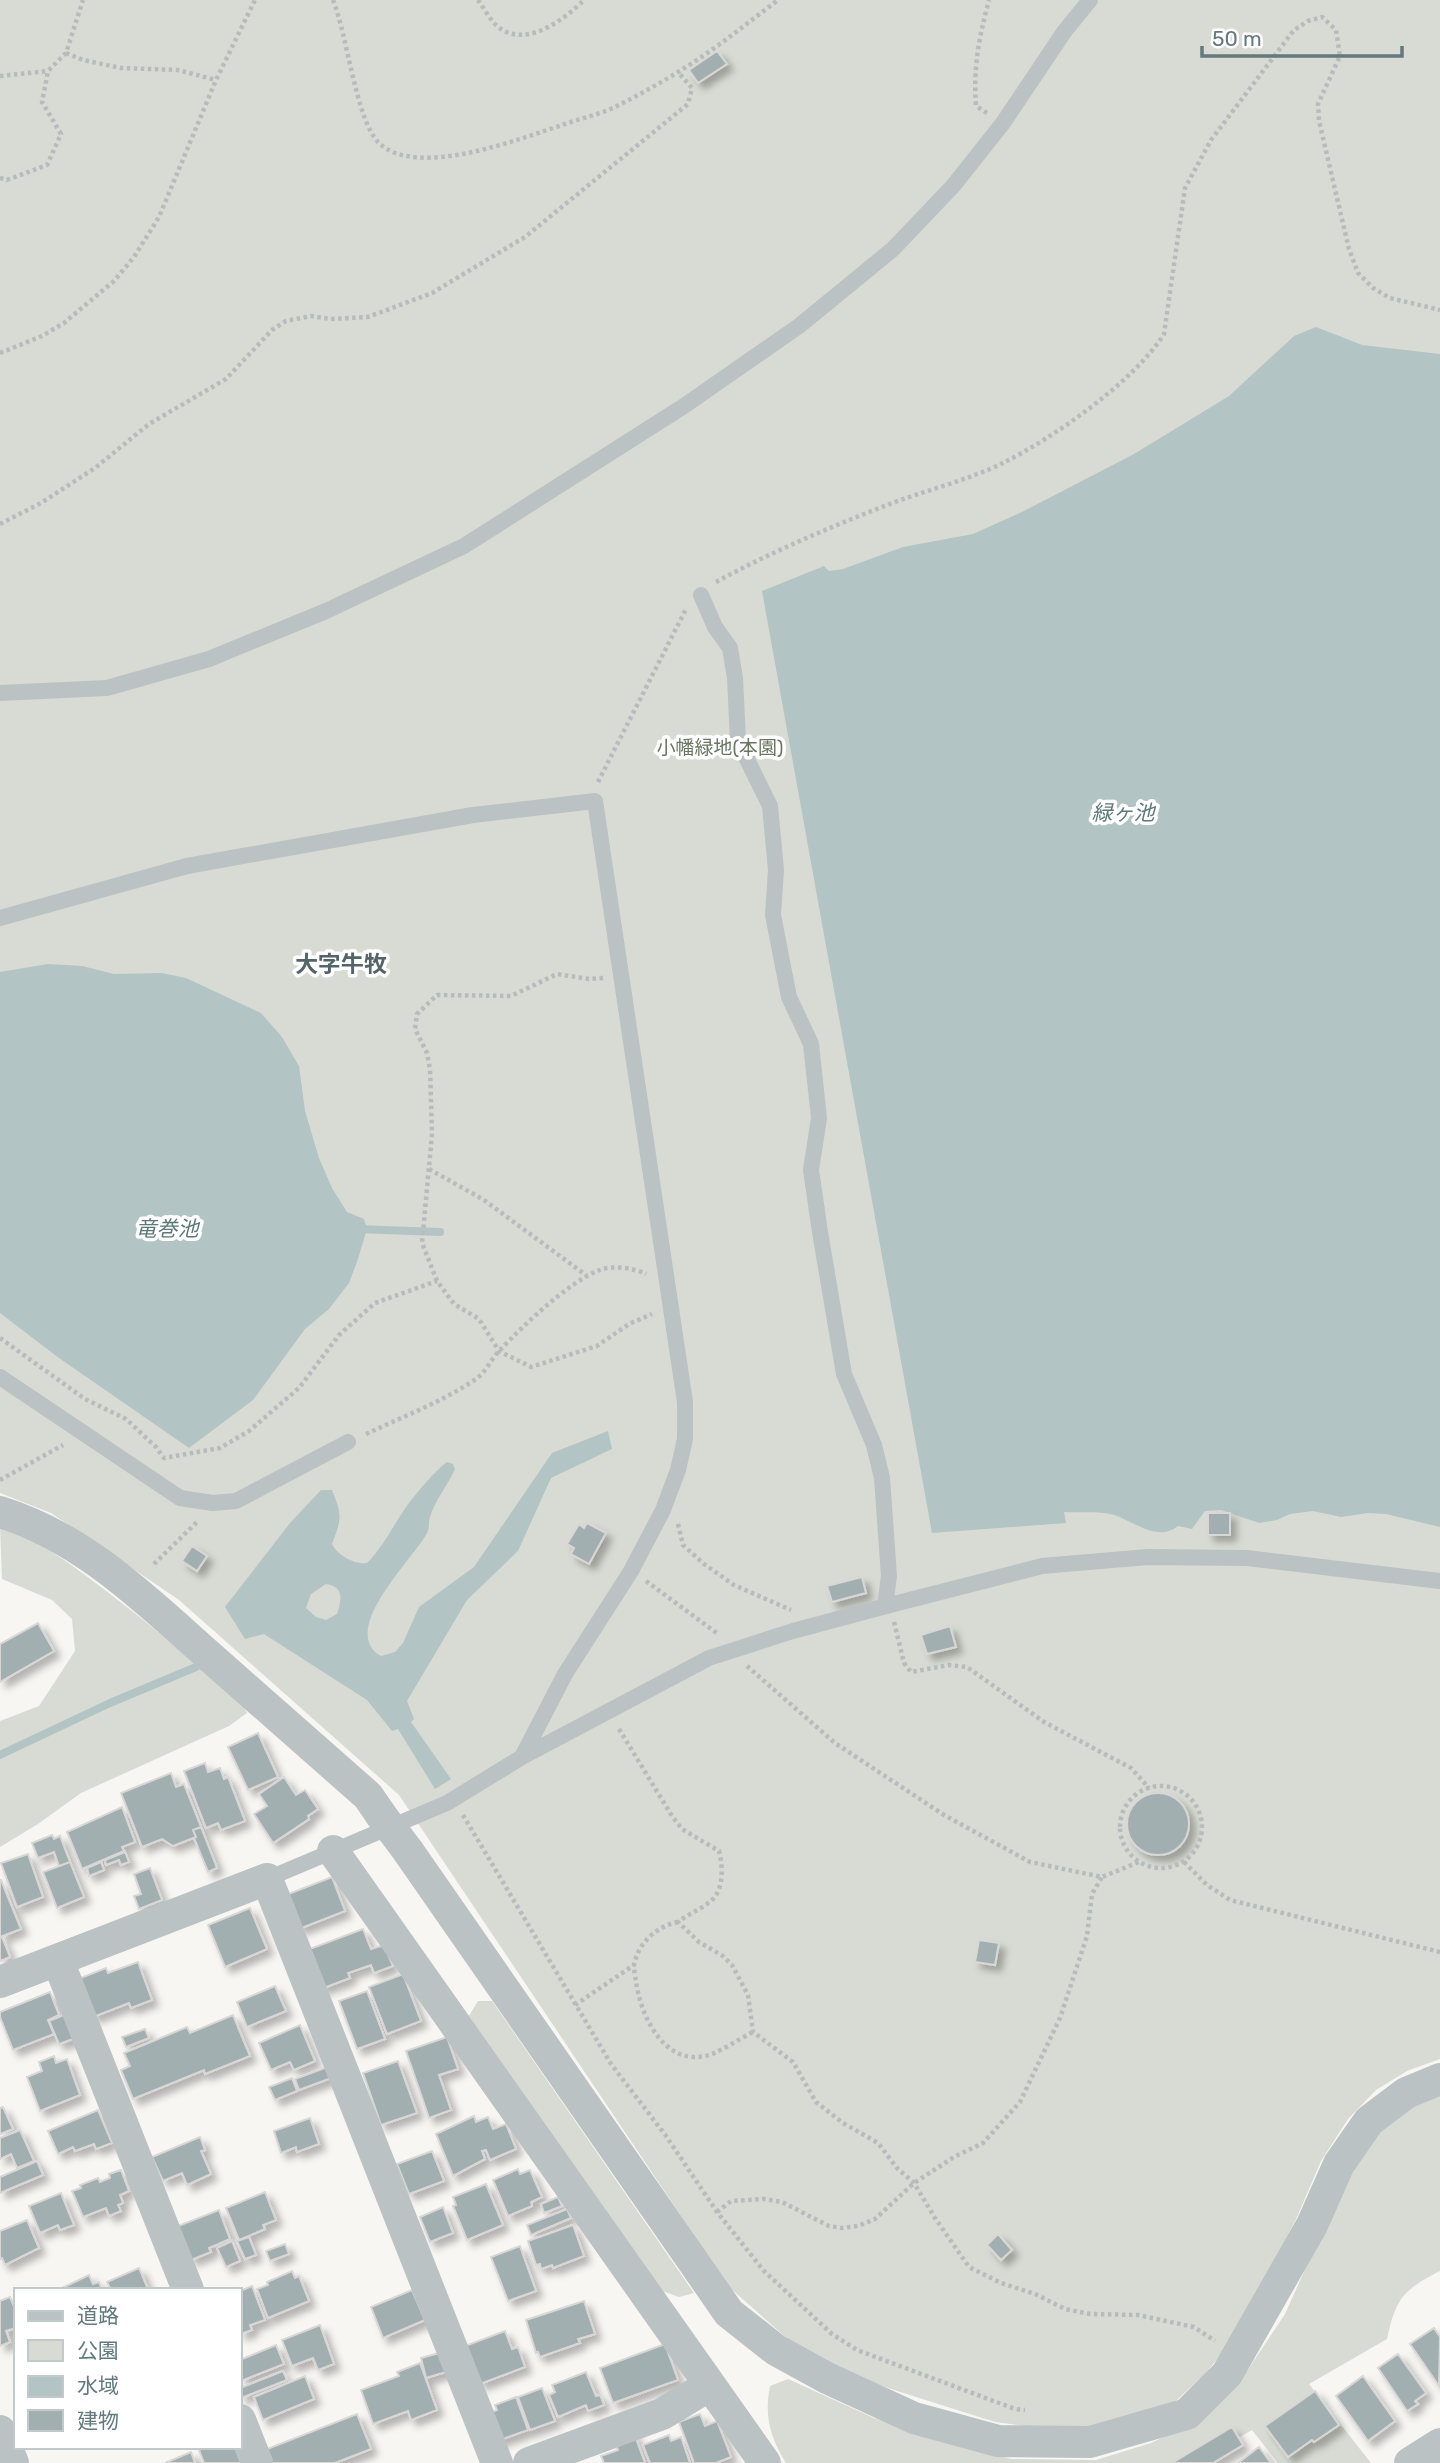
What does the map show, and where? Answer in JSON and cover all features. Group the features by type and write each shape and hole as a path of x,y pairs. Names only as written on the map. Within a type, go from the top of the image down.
{"street":[{"path":"0,1512 61,1537 97,1560 152,1605 368,1796 729,2313 776,2350 827,2378 914,2418 998,2441 1090,2442 1187,2414 1227,2374 1312,2225 1339,2164 1369,2121 1406,2092 1440,2079"},
{"path":"333,1851 765,2463"},
{"path":"0,1982 267,1879 497,2463"},
{"path":"58,1961 187,2288"},
{"path":"529,2463 662,2414 710,2385"},
{"path":"242,2425 257,2463"},
{"path":"0,2431 13,2463"},
{"path":"1410,2463 1440,2444"}],"lane":[{"path":"0,693 107,688 209,659 326,611 464,547 684,406 799,326 893,249 953,186 1003,123 1064,32 1090,0"},
{"path":"701,595 715,627 730,648 738,741 770,806 776,870 773,915 789,997 811,1044 819,1118 811,1170 844,1374 874,1445 882,1478 889,1576 888,1605"},
{"path":"0,918 187,866 473,816 595,801 685,1402 685,1439 678,1470 663,1510 631,1571 565,1674 522,1757"},
{"path":"0,1377 180,1498 213,1503 236,1501 348,1443"},
{"path":"267,1879 454,1799 522,1757 709,1658 818,1623 888,1605 1042,1566 1148,1557 1247,1558 1440,1581"}],"path":[{"path":"0,178 7,180 47,165 61,134 42,102 48,71 66,53 83,0"},
{"path":"0,353 42,336 64,323 114,281 134,257 159,217 216,80 255,0"},
{"path":"333,0 341,19 361,108 376,140 404,156 427,158 462,154 611,109 678,72 778,0"},
{"path":"478,0 495,24 507,32 523,34 539,32 557,23 584,0"},
{"path":"989,0 977,45 974,80 976,106 1003,123"},
{"path":"595,801 597,785 684,611 713,583 819,532 1001,464 1104,396 1153,353 1164,334 1185,188 1211,140 1232,111 1294,30 1308,20 1322,18 1336,30 1340,56 1318,104 1319,121 1349,249 1358,273 1373,288 1390,298 1440,310"},
{"path":"66,53 83,60 121,68 178,69 216,80"},
{"path":"0,76 48,71"},
{"path":"0,524 41,503 95,468 149,424 226,379 272,330 286,321 311,316 330,319 369,317 432,293 525,237 688,104 692,88 678,72"},
{"path":"621,977 589,979 556,974 511,996 437,995 417,1014 415,1029 427,1053 430,1069 432,1134 422,1243 437,1281 454,1304 479,1319 499,1351 531,1367 597,1346 629,1324 656,1312 671,1310"},
{"path":"429,1169 484,1200 587,1276"},
{"path":"348,1443 456,1391 479,1376 499,1351 559,1296 587,1276 602,1269 634,1269 667,1282"},
{"path":"0,1338 85,1399 126,1419 164,1458 220,1448 248,1431 299,1388 340,1335 375,1303 437,1281"},
{"path":"0,1480 82,1434"},
{"path":"154,1564 206,1514 213,1503"},
{"path":"663,1510 678,1522 683,1545 704,1564 734,1585 818,1623"},
{"path":"631,1571 722,1637 731,1651 835,1743 944,1815 1030,1863 1102,1877 1139,1862"},
{"path":"888,1605 904,1663 911,1672 949,1665 967,1667 1044,1723 1131,1768 1149,1788"},
{"path":"608,1710 672,1816 682,1829 719,1851 723,1866 717,1893 711,1901 678,1922 667,1924 653,1933 642,1945 634,1965 642,2010 665,2044 692,2056 706,2056 753,2032"},
{"path":"1149,1788 1174,1788 1191,1798 1200,1816 1201,1836 1193,1853 1177,1865 1157,1868 1139,1862 1125,1847 1119,1828 1124,1810 1136,1794 1149,1788"},
{"path":"454,1799 611,2064 666,2136 717,2212 764,2270 832,2334 857,2350 1015,2409 1028,2411"},
{"path":"1184,1862 1208,1885 1230,1900 1440,1952"},
{"path":"717,2212 731,2201 764,2199 782,2202 829,2226 850,2227 875,2219 914,2183 954,2157 983,2143 1020,2102 1060,2018 1087,1936 1092,1894 1102,1877"},
{"path":"678,1922 732,1965 748,1994 753,2032 793,2062 816,2102 842,2123 878,2143 897,2168 914,2183 934,2218 969,2267 1065,2309 1090,2314 1138,2315 1194,2327 1219,2344"},
{"path":"575,2005 634,1965"}],"green space":[{"name":"小幡緑地(本園)","path":"0,0 1440,0 1440,2059 1407,2071 1376,2090 1348,2119 1321,2161 1256,2301 1229,2344 1206,2373 1177,2400 1149,2412 1093,2428 1042,2428 995,2422 841,2371 790,2341 728,2286 399,1795 179,1600 51,1513 0,1493"},
{"path":"0,1526 42,1546 105,1590 242,1703 247,1713 229,1726 81,1793 0,1847 0,1721 39,1706 75,1651 72,1619 52,1600 2,1579"},
{"path":"478,2001 492,2001 694,2293 679,2297 662,2291 469,2016"},
{"path":"1440,2093 1440,2271 1417,2284 1403,2297 1394,2314 1387,2339 1309,2384 1371,2463 1278,2463 1252,2430 1194,2463 786,2463 780,2453 768,2417 768,2397 770,2386 788,2379 874,2418 1011,2459 1096,2460 1151,2443 1197,2421 1247,2371 1285,2314 1347,2176 1371,2139 1401,2112"}],"water":[{"name":"緑ヶ池","path":"1316,327 1362,345 1440,354 1440,1527 1386,1514 1368,1513 1341,1517 1313,1511 1259,1523 1221,1510 1205,1511 1192,1529 1178,1526 1161,1532 1110,1514 1064,1512 1066,1523 932,1533 762,591 824,566 829,571 843,569 903,547 973,534 1022,512 1134,454 1229,396 1294,336"},
{"name":"竜巻池","path":"48,964 82,966 114,974 162,973 186,978 261,1013 282,1037 299,1066 305,1111 319,1158 332,1188 347,1212 364,1219 367,1229 349,1283 329,1309 305,1329 253,1400 189,1448 59,1358 0,1313 0,972"},
{"path":"608,1431 612,1449 551,1478 518,1551 467,1600 407,1701 414,1719 411,1722 451,1779 435,1789 398,1729 392,1731 367,1700 264,1634 245,1639 225,1607 290,1523 321,1490 332,1490 339,1511 339,1522 332,1544 334,1548 352,1561 367,1563 413,1498 447,1462 453,1464 455,1469 432,1511 428,1531 383,1594 373,1612 368,1630 370,1645 381,1656 395,1652 403,1643 419,1607 474,1567 552,1453","holes":["326,1584 340,1594 337,1614 326,1620 316,1617 306,1608 311,1594"]}],"building":[{"path":"717,51 727,64 698,83 689,70"},
{"path":"1208,1513 1230,1513 1230,1535 1208,1535"},
{"path":"587,1523 606,1533 589,1564 571,1554 574,1548 567,1544 579,1524 584,1528"},
{"path":"192,1546 207,1556 197,1571 182,1561"},
{"path":"862,1577 866,1593 832,1602 827,1586"},
{"path":"38,1623 54,1651 0,1682 0,1644"},
{"path":"950,1626 956,1647 927,1654 921,1635"},
{"path":"258,1733 278,1777 248,1790 228,1747"},
{"path":"205,1763 208,1772 220,1768 224,1779 228,1777 245,1821 221,1830 218,1823 206,1828 184,1771"},
{"path":"171,1773 176,1787 184,1784 201,1827 193,1830 196,1837 173,1846 162,1839 142,1847 121,1793"},
{"path":"284,1777 296,1795 305,1790 318,1809 308,1816 309,1819 273,1843 254,1814 267,1806 259,1794"},
{"path":"1158,1793 1170,1795 1180,1802 1187,1812 1187,1836 1180,1846 1170,1853 1158,1855 1146,1853 1136,1846 1129,1836 1127,1824 1129,1812 1136,1802 1146,1795"},
{"path":"122,1807 135,1842 122,1847 124,1851 82,1869 67,1832"},
{"path":"201,1827 217,1868 208,1872 194,1838 196,1837 193,1830"},
{"path":"52,1835 54,1839 60,1836 70,1862 59,1866 54,1852 38,1858 32,1843"},
{"path":"125,1852 129,1862 121,1865 119,1860 106,1865 105,1860"},
{"path":"28,1854 43,1897 17,1907 1,1863"},
{"path":"70,1862 84,1897 57,1908 43,1872"},
{"path":"101,1862 104,1870 89,1876 87,1868"},
{"path":"150,1868 162,1900 139,1909 134,1896 141,1894 134,1874"},
{"path":"332,1877 345,1911 299,1929 286,1895"},
{"path":"0,1880 21,1929 0,1937"},
{"path":"250,1908 267,1949 225,1967 208,1925"},
{"path":"363,1929 371,1949 384,1945 393,1966 374,1973 371,1965 348,1973 350,1978 321,1989 307,1950"},
{"path":"2,1937 10,1957 0,1961 0,1938"},
{"path":"979,1940 999,1943 995,1965 975,1962"},
{"path":"138,1962 152,2000 131,2008 129,2003 93,2017 78,1979 106,1968 108,1973"},
{"path":"403,1974 421,2021 387,2034 369,1987"},
{"path":"275,1986 286,2011 247,2027 237,2002"},
{"path":"367,1991 385,2039 357,2049 339,2001"},
{"path":"50,1992 59,2015 48,2020 54,2034 13,2050 0,2012"},
{"path":"66,2014 76,2038 59,2044 49,2021"},
{"path":"233,2015 250,2056 205,2074 204,2070 133,2099 121,2070 130,2066 124,2053 187,2027 190,2033"},
{"path":"300,2025 315,2061 294,2070 290,2062 271,2070 259,2043"},
{"path":"145,2029 149,2038 126,2047 122,2037"},
{"path":"447,2037 458,2069 439,2075 451,2110 429,2118 406,2051"},
{"path":"54,2056 56,2063 67,2059 80,2095 40,2111 27,2077 42,2071 39,2062"},
{"path":"398,2061 417,2113 381,2125 363,2073"},
{"path":"330,2066 334,2077 299,2090 295,2079"},
{"path":"292,2078 297,2091 275,2100 269,2087"},
{"path":"3,2107 13,2129 0,2134 0,2108"},
{"path":"98,2110 112,2143 96,2149 94,2144 75,2151 73,2147 58,2154 48,2131"},
{"path":"474,2116 476,2122 488,2117 493,2129 506,2124 516,2149 490,2160 486,2150 482,2151 485,2159 453,2176 436,2134"},
{"path":"310,2118 319,2144 297,2152 296,2147 281,2153 274,2131"},
{"path":"20,2130 34,2161 17,2168 11,2154 0,2159 0,2138"},
{"path":"200,2137 205,2150 201,2151 211,2174 187,2185 182,2173 163,2181 152,2157"},
{"path":"432,2151 444,2181 409,2194 397,2164"},
{"path":"37,2161 43,2175 0,2193 0,2177"},
{"path":"518,2169 520,2174 530,2170 542,2197 531,2202 532,2206 508,2216 493,2180"},
{"path":"121,2170 129,2191 120,2195 123,2203 118,2205 121,2211 109,2216 106,2208 83,2217 72,2191 98,2178 100,2182 110,2178 109,2174"},
{"path":"486,2184 503,2225 467,2240 453,2206 456,2205 453,2197"},
{"path":"265,2192 276,2220 263,2225 265,2229 239,2240 226,2208"},
{"path":"61,2193 74,2225 60,2230 58,2225 40,2233 29,2206"},
{"path":"558,2197 562,2206 544,2213 541,2204"},
{"path":"443,2207 453,2233 430,2242 420,2217"},
{"path":"567,2209 571,2218 531,2235 527,2225"},
{"path":"219,2210 230,2239 209,2248 211,2252 191,2260 178,2226"},
{"path":"27,2220 39,2248 5,2265 2,2258 0,2259 0,2231"},
{"path":"573,2225 584,2256 553,2268 552,2265 541,2269 540,2264 536,2265 528,2241"},
{"path":"998,2234 1012,2250 1001,2260 987,2245"},
{"path":"249,2237 256,2255 245,2259 237,2241"},
{"path":"232,2241 240,2261 226,2267 217,2248"},
{"path":"285,2244 289,2254 270,2261 266,2251"},
{"path":"520,2246 536,2291 508,2301 491,2257"},
{"path":"139,2268 148,2288 110,2288 107,2282"},
{"path":"292,2271 295,2278 299,2276 309,2301 268,2318 257,2289"},
{"path":"89,2275 93,2284 99,2282 101,2288 62,2288"},
{"path":"252,2286 265,2320 250,2325 252,2330 242,2333 242,2290"},
{"path":"412,2290 425,2320 383,2338 371,2307"},
{"path":"10,2297 14,2306 14,2329 6,2331 10,2342 0,2346 0,2301"},
{"path":"584,2301 595,2334 578,2339 580,2343 540,2357 538,2352 536,2353 526,2320"},
{"path":"320,2325 334,2364 318,2370 313,2358 292,2366 282,2340"},
{"path":"1434,2328 1440,2337 1439,2386 1410,2344"},
{"path":"505,2331 512,2349 518,2347 525,2367 480,2384 465,2346"},
{"path":"665,2344 678,2380 613,2403 600,2368"},
{"path":"276,2345 284,2364 242,2381 242,2359"},
{"path":"443,2352 449,2371 426,2378 421,2358"},
{"path":"1398,2354 1426,2393 1415,2401 1418,2404 1407,2411 1378,2368"},
{"path":"420,2363 437,2410 411,2420 408,2411 373,2424 361,2390 399,2376 397,2372"},
{"path":"283,2371 287,2380 242,2398 242,2387"},
{"path":"586,2372 596,2396 600,2395 604,2405 588,2411 586,2405 558,2417 549,2395 555,2392 552,2385"},
{"path":"305,2376 314,2399 263,2420 254,2397"},
{"path":"1363,2376 1395,2421 1368,2441 1336,2396"},
{"path":"542,2388 555,2421 530,2430 518,2397"},
{"path":"1315,2391 1339,2425 1288,2457 1265,2426"},
{"path":"516,2397 528,2430 497,2441 487,2414 497,2410 495,2405"},
{"path":"357,2414 371,2449 335,2463 267,2463 262,2451"},
{"path":"700,2414 705,2426 717,2421 731,2457 716,2463 694,2463 679,2422"},
{"path":"1232,2427 1243,2445 1213,2463 1172,2463"},
{"path":"634,2433 645,2463 604,2463 601,2456 618,2450 614,2440"},
{"path":"669,2435 671,2441 681,2437 690,2463 650,2463 643,2445"},
{"path":"1259,2447 1271,2463 1238,2463"},
{"path":"240,2449 242,2463 204,2463 199,2450"},
{"path":"191,2452 195,2463 165,2463"}],"waterway":[{"path":"356,1229 440,1232"},
{"path":"0,1755 110,1703 196,1667"}],"district":[{"name":"大字牛牧","path":"341,964"}]}
